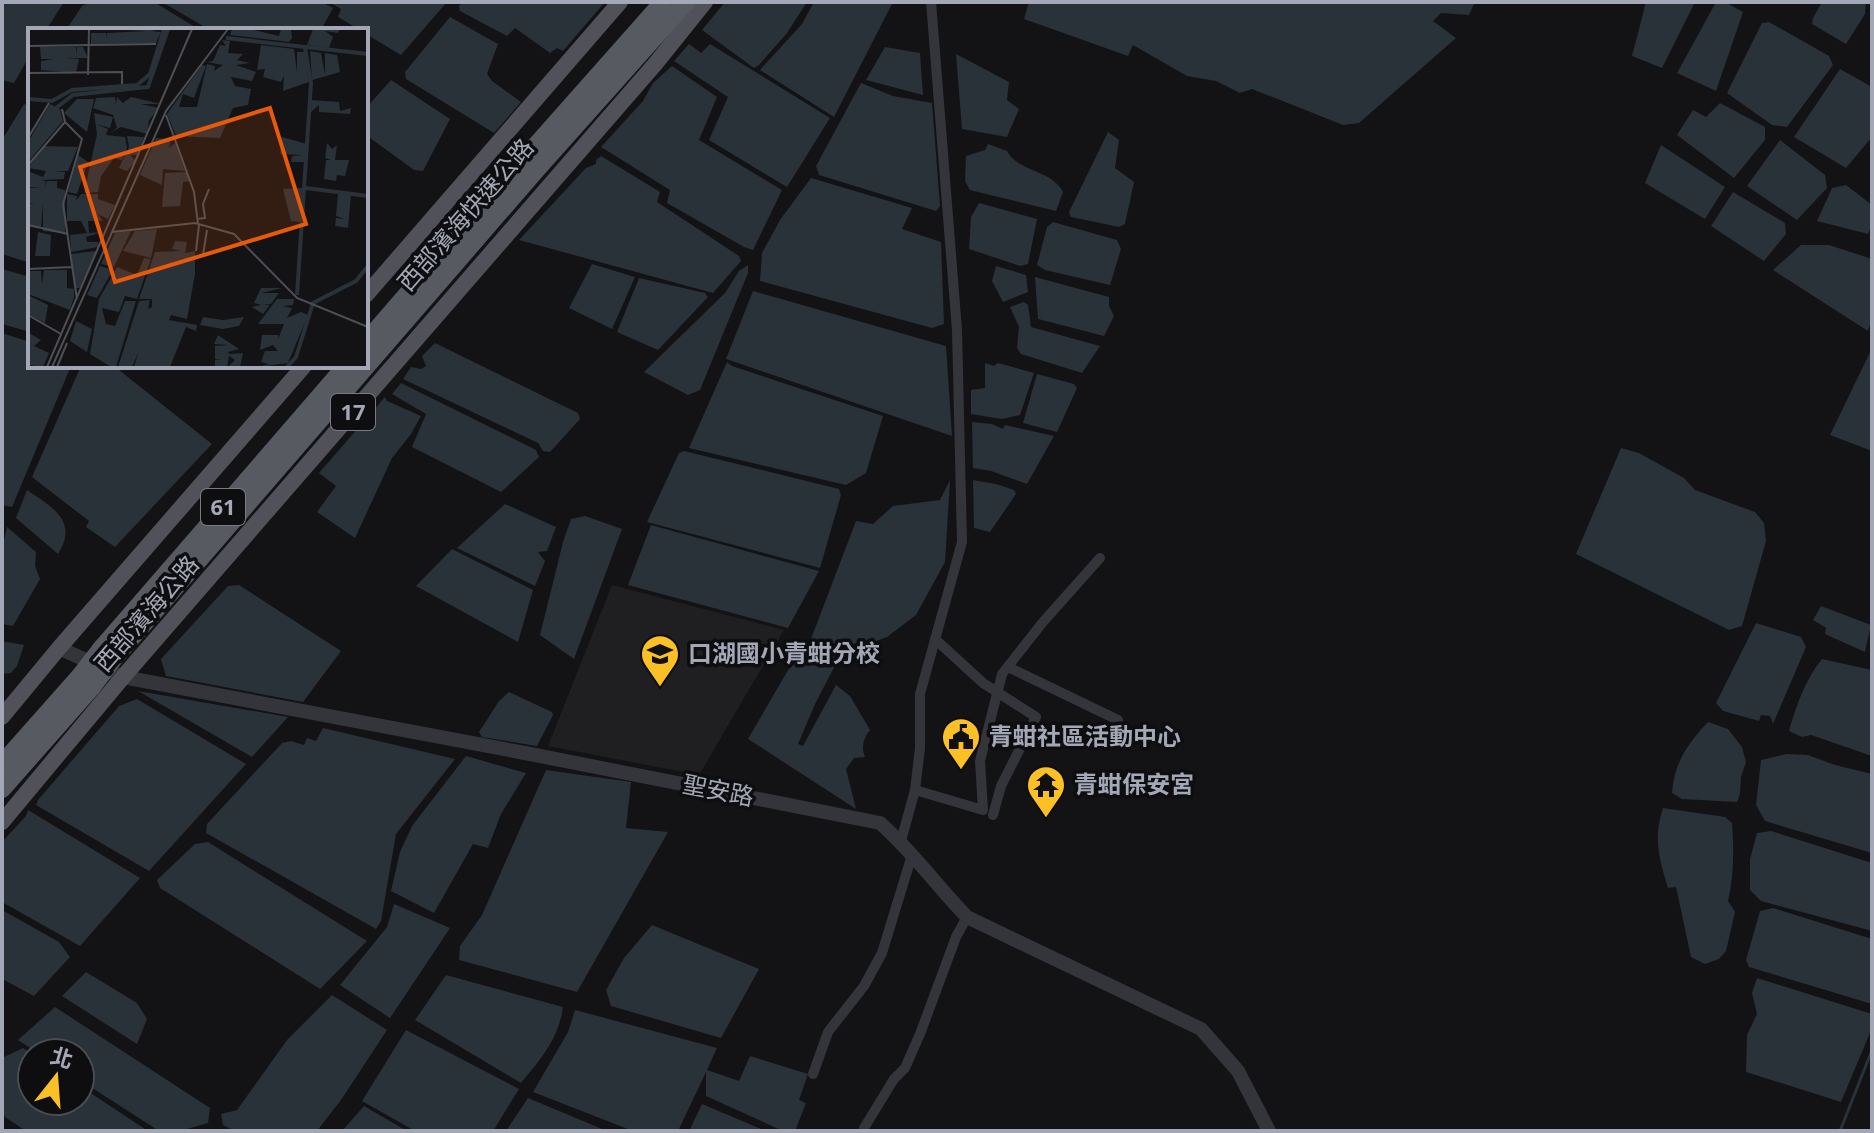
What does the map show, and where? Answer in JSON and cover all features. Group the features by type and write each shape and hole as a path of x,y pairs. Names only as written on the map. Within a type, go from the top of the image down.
{"highway":[{"name":"西部濱海快速公路","path":"368,353 530,165 663,2"},
{"name":"西部濱海快速公路","path":"368,340 686,2"},
{"name":"西部濱海快速公路","path":"2,789 86,681 344,368"},
{"name":"西部濱海快速公路","path":"108,654 355,368"},
{"name":"西部濱海快速公路","path":"2,764 86,681"}],"main road":[{"path":"368,293 620,2"},
{"name":"西部濱海公路","path":"2,822 123,677 656,63 705,2"},
{"name":"西部濱海公路","path":"2,717 302,368"}],"street":[{"path":"901,841 915,790 920,748 920,694 962,542 957,330 931,2"},
{"path":"915,790 983,810 980,761 1002,674 1100,558"},
{"path":"935,639 997,693 1036,717 1001,786 993,815"},
{"name":"聖安路","path":"59,648 123,677 880,823 901,841 967,917 1201,1029 1238,1071 1269,1131"},
{"path":"1008,667 1118,720"},
{"path":"813,1074 828,1032 864,986 882,953 912,855"},
{"path":"864,1128 894,1079 905,1068 956,937 967,917"}],"shaded area":[{"path":"2,2 64,2 47,28 28,28 28,58 14,83 2,80"},
{"path":"91,2 154,2 197,28 67,28 82,6"},
{"path":"162,2 322,2 333,8 322,28 207,28"},
{"path":"329,2 447,2 401,55 368,35 368,28 357,28 338,17 341,9"},
{"path":"463,2 605,2 563,51 557,48 550,53 515,28 507,36 460,11 459,6"},
{"path":"725,2 807,2 787,33 754,68 702,30"},
{"path":"814,2 893,2 834,117 760,70 802,24"},
{"path":"1029,2 1475,2 1469,15 1441,13 1433,21 1456,38 1359,123 1343,125 1252,89 1240,93 1216,81 1187,76 1133,45 1128,56 1024,19"},
{"path":"1646,2 1695,2 1662,68 1632,56"},
{"path":"1716,2 1725,2 1743,12 1716,91 1677,73"},
{"path":"1822,2 1866,2 1865,14 1846,44 1812,24"},
{"path":"450,17 498,44 487,74 521,102 494,133 406,79 405,72"},
{"path":"1769,22 1829,56 1833,65 1787,127 1772,125 1727,93 1762,23"},
{"path":"689,44 701,53 710,44 830,118 787,187 709,140 728,97 674,61"},
{"path":"885,47 920,53 923,95 866,80"},
{"path":"956,54 1009,82 1007,100 1019,109 1007,137 962,129"},
{"path":"672,66 717,97 699,140 782,190 753,250 667,203 670,190 601,147 643,101 653,83"},
{"path":"1840,69 1872,87 1872,137 1846,168 1794,137"},
{"path":"391,80 450,119 423,171 414,170 368,136 368,106"},
{"path":"861,83 893,96 932,103 940,206 936,211 819,175 816,166"},
{"path":"1720,103 1765,127 1765,140 1734,178 1677,135 1693,110 1706,117"},
{"path":"24,104 28,105 28,262 2,254 2,140"},
{"path":"1108,132 1119,140 1115,168 1134,182 1125,224 1119,227 1071,217 1069,212"},
{"path":"1780,140 1825,175 1827,188 1797,220 1747,186"},
{"path":"988,144 1007,151 1019,163 1052,179 1063,192 1056,211 970,190 965,181 966,156 985,150"},
{"path":"1661,145 1725,187 1705,219 1645,183"},
{"path":"601,156 660,192 657,202 739,256 741,261 713,293 519,240"},
{"path":"811,178 912,208 902,229 941,242 944,324 932,328 760,281 762,253 780,220"},
{"path":"1846,185 1872,205 1872,224 1868,234 1817,221 1832,188"},
{"path":"1733,192 1785,223 1786,234 1764,261 1711,226"},
{"path":"979,203 1037,219 1028,264 1020,266 969,249 971,217"},
{"path":"1053,222 1117,240 1121,249 1110,285 1045,270 1037,265 1047,227"},
{"path":"1801,245 1829,245 1872,259 1872,318 1868,331 1773,270"},
{"path":"592,264 635,277 612,329 569,308"},
{"path":"748,265 748,273 700,390 688,395 644,372 725,293 739,271"},
{"path":"996,266 1026,275 1028,292 1003,302 992,281"},
{"path":"2,269 28,276 28,331 2,324"},
{"path":"1035,277 1109,297 1114,316 1104,336 1038,319"},
{"path":"639,278 705,293 708,297 658,350 617,332"},
{"path":"753,291 946,346 952,436 726,359"},
{"path":"1024,302 1028,305 1031,327 1100,346 1082,373 1021,354 1017,348 1019,327 1010,307"},
{"path":"2,333 28,341 28,368 70,368 12,507 2,505"},
{"path":"435,343 578,413 580,419 550,452 543,451 538,443 403,379 411,367 421,369 426,366 422,356"},
{"path":"1872,348 1872,451 1830,435"},
{"path":"727,362 883,416 866,473 846,485 689,448"},
{"path":"985,363 994,366 998,363 1034,373 1020,415 1002,419 971,414 971,390 985,388"},
{"path":"80,368 117,368 212,444 115,547 86,527 89,521 32,477"},
{"path":"1037,374 1074,384 1077,388 1057,432 1023,423"},
{"path":"401,383 536,450 539,457 501,492 412,447 426,414 392,394"},
{"path":"385,397 387,401 421,416 392,458 355,538 317,512 336,486 319,473"},
{"path":"972,422 992,424 1003,429 1005,425 1054,436 1027,484 973,468"},
{"path":"1621,448 1639,453 1684,478 1695,490 1755,512 1764,523 1766,541 1742,626 1729,630 1576,554"},
{"path":"684,451 839,489 841,495 820,568 647,522 679,453"},
{"path":"950,480 945,562 916,615 887,637 841,654 798,744 803,746 836,685 850,696 870,730 863,743 865,757 854,758 846,769 856,809 748,739 788,670 806,652 856,521 873,524 893,506 940,500"},
{"path":"973,480 996,484 1014,490 1016,494 990,532 974,528"},
{"path":"27,490 53,509 64,524 64,542 58,554 16,518"},
{"path":"505,504 556,527 547,551 538,552 545,561 535,586 457,548"},
{"path":"585,516 622,529 574,659 540,635 571,519"},
{"path":"651,525 819,571 788,628 628,585"},
{"path":"7,527 36,552 35,566 40,579 13,626 2,624 2,548"},
{"path":"452,549 533,590 518,642 416,586"},
{"path":"239,585 341,651 303,702 166,676 161,659 228,586"},
{"name":"口湖國小青蚶分校","path":"612,585 784,630 699,775 548,746"},
{"path":"1821,606 1871,625 1865,652 1825,634 1826,628 1813,620"},
{"path":"1756,623 1801,637 1806,647 1773,724 1770,716 1761,715 1759,721 1723,711 1716,703"},
{"path":"2,641 24,645 17,666 11,673 2,674"},
{"path":"1822,659 1872,670 1872,756 1811,735 1802,737 1789,731 1802,694"},
{"path":"138,691 288,717 252,757"},
{"path":"509,692 552,712 537,746 482,737 479,732 499,701"},
{"path":"137,699 246,764 149,871 36,805 119,706"},
{"path":"1708,722 1728,729 1742,747 1746,762 1737,802 1682,799 1672,793 1683,754"},
{"path":"323,728 455,759 396,834 381,921 376,929 206,833 207,824 282,743 291,741 304,745 307,738 316,741"},
{"path":"1787,754 1808,755 1872,774 1872,853 1765,821 1756,805 1761,760"},
{"path":"466,756 526,773 501,814 488,848 473,844 434,913 391,891 400,852 412,826"},
{"path":"546,770 631,782 626,828 668,832 577,992 459,960 460,946 482,915"},
{"path":"1663,808 1725,817 1732,823 1733,862 1728,901 1735,912 1726,951 1719,959 1705,964 1691,957 1676,887 1668,888 1662,867 1658,839"},
{"path":"28,810 140,878 80,946 2,902 2,842"},
{"path":"1771,831 1872,863 1872,931 1761,901 1750,890 1750,859 1757,833"},
{"path":"208,842 367,941 320,989 160,888 157,880 195,844"},
{"path":"394,904 450,928 390,1018 340,985 387,927"},
{"path":"1773,908 1872,939 1872,1004 1749,967 1746,960 1760,911"},
{"path":"2,910 59,942 70,957 34,996 2,979"},
{"path":"652,925 759,969 721,1038 611,1006 606,990 624,958"},
{"path":"86,972 137,1003 147,1019 137,1044 62,996"},
{"path":"446,975 563,1007 553,1038 521,1083 415,1020"},
{"path":"1757,978 1872,1014 1872,1028 1841,1102 1746,1072 1747,1035 1757,1014 1752,993"},
{"path":"332,995 387,1030 317,1131 235,1131 223,1125 221,1114 237,1110 287,1040"},
{"path":"55,1007 210,1108 208,1123 180,1131 159,1131 96,1090 96,1037 21,1037"},
{"path":"575,1010 717,1048 707,1070 739,1081 750,1056 808,1074 799,1100 806,1103 795,1131 783,1131 706,1096 706,1072 678,1131 633,1131 533,1092 568,1032"},
{"path":"406,1030 519,1089 493,1131 415,1131 362,1101"},
{"path":"16,1051 16,1117 96,1117 96,1097 148,1131 26,1131 2,1115 2,1058"},
{"path":"528,1098 607,1131 506,1131"},
{"path":"702,1104 766,1131 689,1131"},
{"path":"364,1106 407,1131 342,1131"}],"waterway":[{"path":"1840,1131 1872,1050"}],"place":[{"name":"口湖國小青蚶分校","path":"660,688"},
{"name":"青蚶社區活動中心","path":"961,771"},
{"name":"青蚶保安宮","path":"1046,819"}]}
